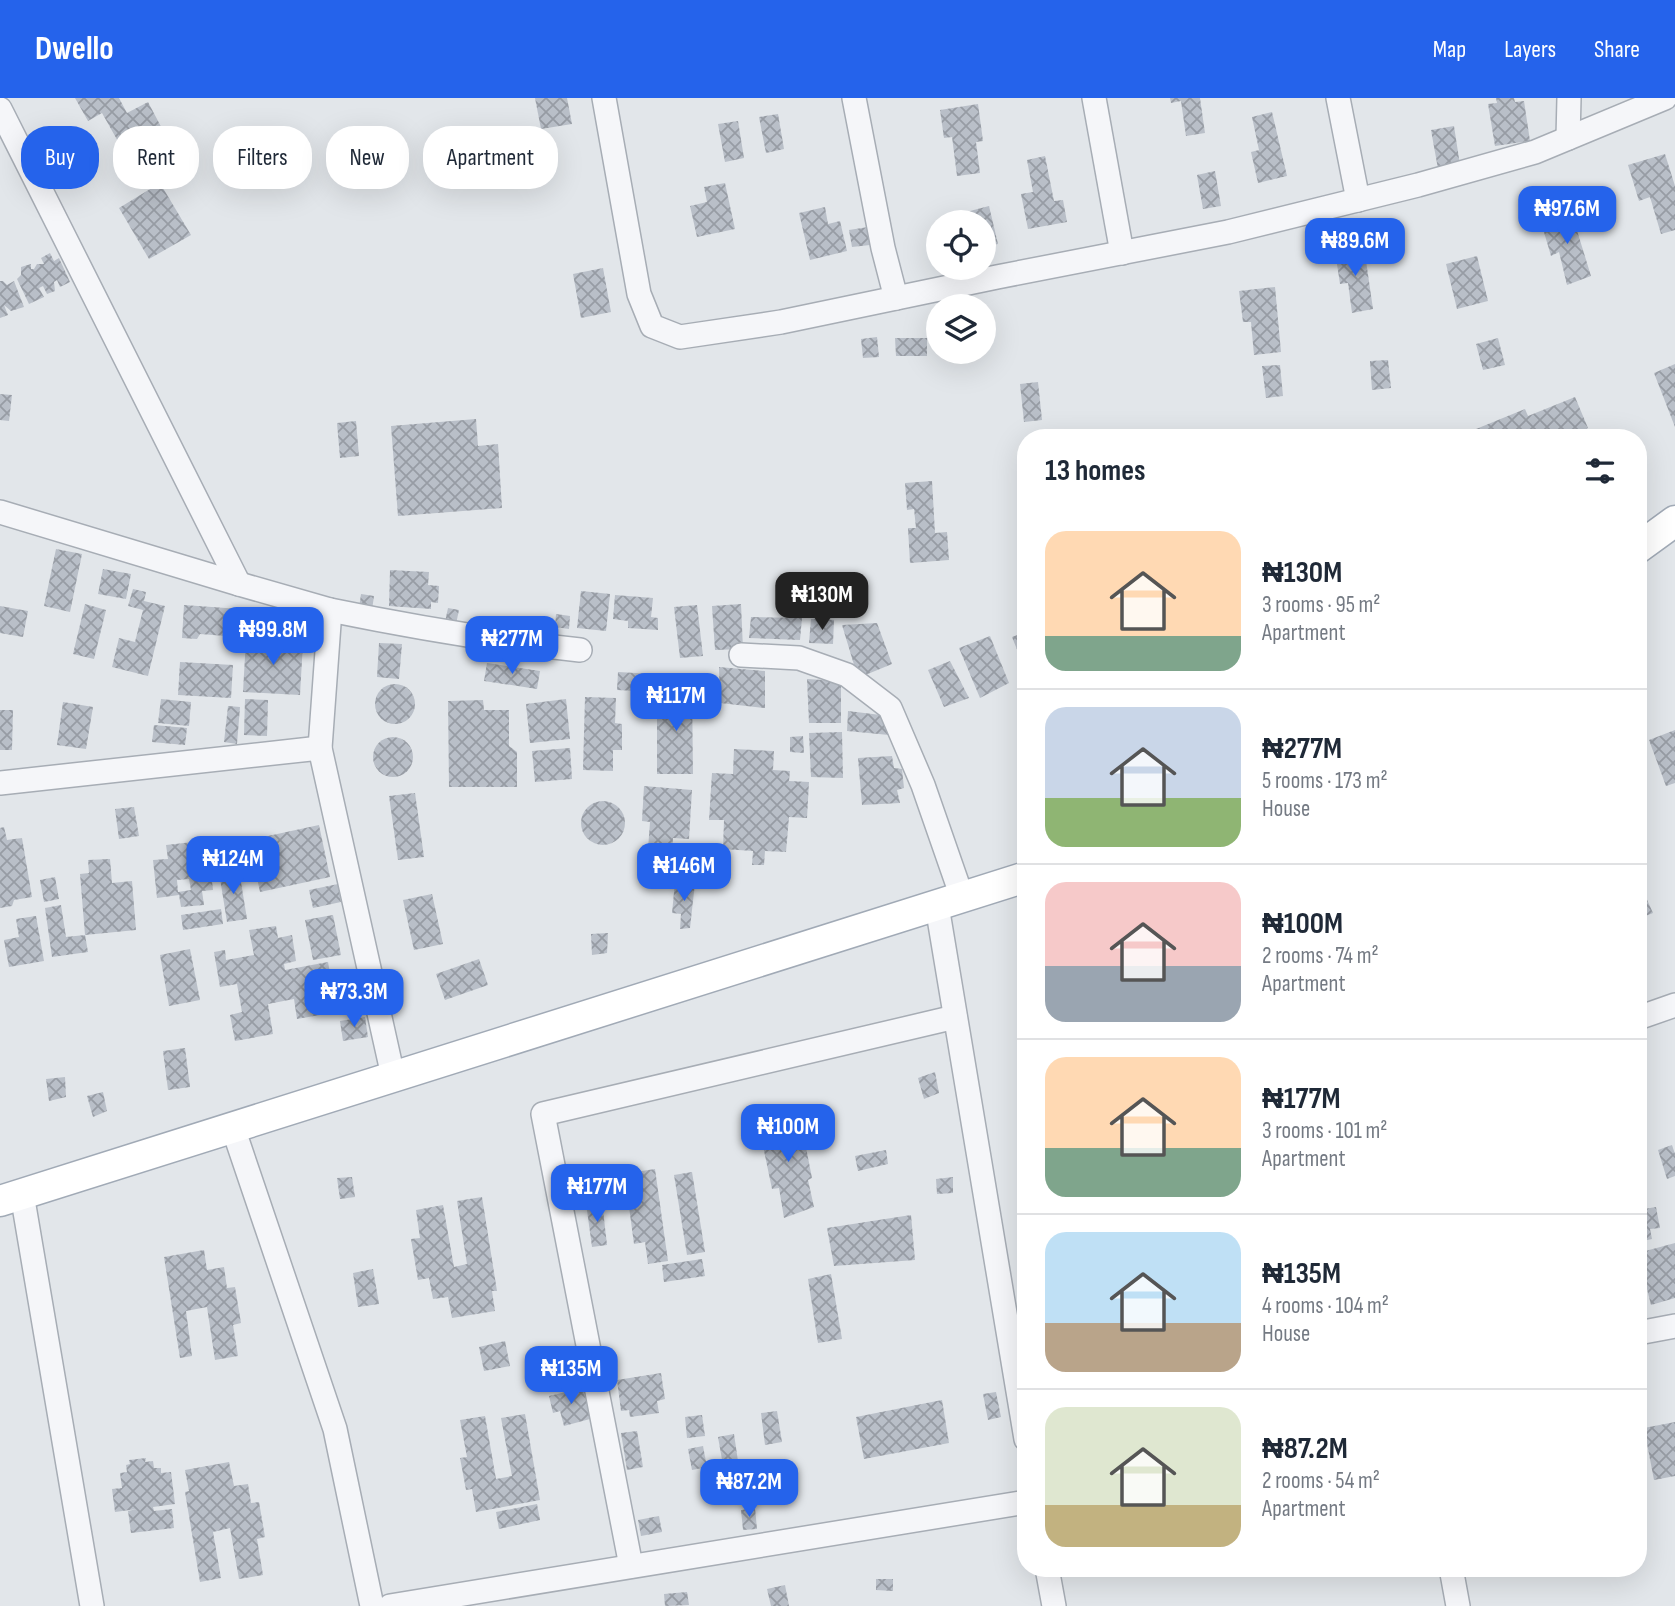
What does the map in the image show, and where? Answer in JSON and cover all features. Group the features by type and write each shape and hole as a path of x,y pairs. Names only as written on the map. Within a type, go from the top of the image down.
{"main road":[{"path":"1647,541 1675,521"},
{"path":"11,1197 1017,880"}],"street":[{"path":"604,98 639,294 652,326 680,337 781,322 1228,232 1418,185 1535,152 1665,98"},
{"path":"854,98 883,248 896,298"},
{"path":"1094,98 1122,253"},
{"path":"1338,98 1358,200"},
{"path":"1568,138 1569,98"},
{"path":"0,109 239,584"},
{"path":"0,512 330,610 434,631 580,650"},
{"path":"330,610 320,748 393,1076"},
{"path":"741,655 799,658 847,675 890,708 923,785 949,902 955,1017 1017,1386"},
{"path":"0,783 320,748"},
{"path":"1647,1015 1675,1005"},
{"path":"631,1566 543,1114 955,1017"},
{"path":"233,1128 335,1429 372,1606"},
{"path":"11,1197 92,1606"},
{"path":"1647,1331 1675,1326"},
{"path":"390,1606 1017,1503"},
{"path":"1049,1577 1054,1606"},
{"path":"1453,1577 1458,1606"}],"building":[{"path":"75,98 119,98 127,113 148,102 161,126 113,126 113,132 102,113 88,121"},
{"path":"535,98 567,98 572,124 540,126"},
{"path":"1170,98 1200,98 1205,133 1186,136 1181,101 1171,103"},
{"path":"1496,98 1524,101 1530,141 1495,146 1488,104 1497,103"},
{"path":"978,104 983,141 976,142 980,173 957,176 952,137 944,138 940,110"},
{"path":"1272,112 1287,176 1258,183 1251,152 1259,150 1252,117"},
{"path":"778,114 784,149 766,153 759,117"},
{"path":"738,121 744,158 725,162 718,124"},
{"path":"1454,126 1460,165 1438,169 1431,130"},
{"path":"1665,154 1675,186 1675,230 1661,234 1650,197 1639,201 1628,165"},
{"path":"1045,156 1054,201 1063,200 1067,222 1028,229 1021,194 1033,192 1027,160"},
{"path":"1215,171 1221,206 1203,209 1197,175"},
{"path":"725,183 735,229 697,237 690,206 707,202 704,187"},
{"path":"150,189 164,189 191,235 149,259 119,208"},
{"path":"989,206 990,210 974,210"},
{"path":"825,207 828,224 840,221 847,251 810,260 799,213"},
{"path":"1571,211 1591,276 1567,285 1559,252 1551,256 1541,222"},
{"path":"868,227 870,245 852,247 849,230"},
{"path":"1364,247 1373,309 1352,313 1348,283 1340,284 1335,251"},
{"path":"50,253 54,261 59,258 70,282 60,287 57,280 54,282 55,291 47,294 43,286 39,288 44,297 29,304 17,279 21,275 21,267 31,264 31,269 34,269 37,264 44,264 41,258"},
{"path":"1477,256 1488,301 1457,309 1446,264"},
{"path":"603,268 611,312 581,318 573,274"},
{"path":"0,281 7,285 14,281 24,307 11,311 4,305 8,315 0,318"},
{"path":"1275,287 1281,352 1254,355 1251,322 1243,322 1239,291"},
{"path":"877,337 879,357 863,358 861,339"},
{"path":"895,338 926,338 926,356 896,356"},
{"path":"1498,338 1505,365 1483,370 1476,344"},
{"path":"1388,360 1391,388 1372,390 1370,361"},
{"path":"1675,364 1675,427 1654,373"},
{"path":"1280,365 1283,396 1266,398 1262,366"},
{"path":"1038,382 1042,420 1024,422 1020,384"},
{"path":"0,394 12,395 9,421 0,420"},
{"path":"1575,397 1588,428 1476,429 1525,409 1528,416"},
{"path":"476,419 478,446 498,444 502,508 398,516 391,426"},
{"path":"356,421 359,456 340,458 337,423"},
{"path":"932,481 935,533 947,532 949,560 910,563 908,528 916,528 914,509 907,510 905,483"},
{"path":"56,549 82,554 70,612 44,606"},
{"path":"103,569 131,574 126,599 98,594"},
{"path":"390,570 429,572 428,585 439,586 438,603 431,602 431,609 389,606"},
{"path":"133,589 146,592 144,601 165,606 148,676 112,667 119,638 135,642 143,610 128,606"},
{"path":"581,591 610,594 606,631 577,628"},
{"path":"361,594 374,596 372,610 359,608"},
{"path":"615,595 653,598 651,617 658,618 658,630 628,628 628,621 613,619"},
{"path":"85,604 106,610 94,659 73,654"},
{"path":"741,604 743,649 715,650 712,606"},
{"path":"184,605 240,609 238,637 200,634 197,639 182,638"},
{"path":"697,605 703,656 680,658 674,607"},
{"path":"0,606 28,611 23,637 0,633"},
{"path":"448,608 459,610 456,624 445,622"},
{"path":"556,614 570,616 569,629 555,627"},
{"path":"751,617 802,618 800,640 749,638"},
{"path":"811,619 834,620 833,644 809,643"},
{"path":"877,623 892,664 858,678 842,625"},
{"path":"1017,635 1017,650 1012,637"},
{"path":"990,636 1009,683 980,698 959,648"},
{"path":"246,639 303,643 300,695 243,692"},
{"path":"379,643 402,644 399,679 377,677"},
{"path":"950,661 969,698 944,707 928,670"},
{"path":"180,662 233,665 231,698 178,695"},
{"path":"487,663 540,671 537,689 484,681"},
{"path":"719,667 765,671 765,708 720,703"},
{"path":"618,672 672,675 671,693 617,690"},
{"path":"807,679 841,681 841,723 809,723"},
{"path":"674,683 692,683 693,774 657,774 657,705 674,705"},
{"path":"395,684 409,690 415,704 409,718 395,724 381,718 375,704 381,690"},
{"path":"585,697 616,698 615,723 622,724 622,750 613,750 613,771 583,770"},
{"path":"161,699 191,702 189,726 158,723"},
{"path":"245,699 268,700 267,736 244,735"},
{"path":"566,699 570,739 530,743 526,704"},
{"path":"483,700 484,710 509,710 509,746 517,752 517,787 449,787 448,701"},
{"path":"63,702 93,707 86,749 57,745"},
{"path":"228,706 240,707 237,744 224,742"},
{"path":"0,710 13,710 12,750 0,750"},
{"path":"848,711 889,716 889,735 847,731"},
{"path":"154,725 187,728 185,745 152,742"},
{"path":"1675,730 1675,783 1666,786 1649,740"},
{"path":"842,732 843,778 811,777 809,733"},
{"path":"803,736 804,753 790,752 790,737"},
{"path":"393,737 407,743 413,757 407,771 393,777 379,771 373,757 379,743"},
{"path":"570,748 572,779 535,782 532,751"},
{"path":"734,749 774,751 773,770 790,771 789,781 809,782 807,818 789,817 786,852 765,851 764,865 752,865 753,851 723,849 724,820 709,820 712,773 733,774"},
{"path":"892,756 894,768 902,769 904,788 897,790 900,803 862,805 858,758"},
{"path":"644,786 692,790 689,839 673,838 671,864 647,863 650,822 642,821"},
{"path":"415,793 424,857 398,860 389,796"},
{"path":"603,801 612,802 619,807 624,814 624,832 619,839 612,844 603,845 594,844 587,839 582,832 581,823 582,814 587,807 594,802"},
{"path":"134,807 139,836 119,839 115,809"},
{"path":"319,825 330,877 260,892 249,840"},
{"path":"4,827 7,840 22,838 32,897 14,900 12,906 0,908 0,828"},
{"path":"193,842 195,856 209,854 213,890 202,891 204,905 181,907 179,895 157,898 153,860 168,859 166,845","holes":["189,879 191,890 178,892 177,880"]},
{"path":"110,859 112,883 132,881 136,930 85,935 80,874 89,873 88,860"},
{"path":"239,870 247,919 227,922 219,872"},
{"path":"55,877 59,899 44,902 40,880"},
{"path":"675,882 695,883 690,928 680,929 681,914 672,913"},
{"path":"338,884 341,902 313,908 309,890"},
{"path":"432,894 443,944 414,950 403,900"},
{"path":"1647,900 1653,913 1647,915"},
{"path":"61,905 66,937 85,935 88,952 52,957 45,908"},
{"path":"221,909 223,924 183,930 181,915"},
{"path":"333,915 341,955 313,960 305,920"},
{"path":"36,916 44,961 9,967 4,940 19,937 16,919"},
{"path":"276,926 278,938 292,935 296,961 284,964 285,970 328,962 337,1012 297,1019 294,999 268,1004 273,1034 235,1041 230,1015 242,1012 237,984 220,987 214,952 225,950 226,960 254,955 249,930"},
{"path":"608,933 607,953 592,955 591,934"},
{"path":"190,949 200,1000 169,1006 160,955"},
{"path":"479,959 488,985 445,1000 436,974"},
{"path":"365,1017 368,1037 343,1041 340,1021"},
{"path":"185,1048 190,1087 168,1090 163,1051"},
{"path":"935,1072 939,1093 924,1099 918,1078"},
{"path":"65,1077 66,1097 49,1101 46,1079"},
{"path":"103,1092 107,1111 93,1117 87,1096"},
{"path":"800,1117 812,1178 808,1180 814,1207 784,1218 779,1188 772,1189 759,1127"},
{"path":"1672,1145 1675,1154 1675,1176 1667,1179 1658,1150"},
{"path":"886,1150 888,1164 858,1171 855,1156"},
{"path":"655,1169 668,1261 648,1264 645,1242 634,1244 629,1207 633,1206 628,1173"},
{"path":"692,1172 705,1252 687,1255 674,1175"},
{"path":"352,1177 355,1197 340,1199 337,1178"},
{"path":"953,1177 953,1193 937,1194 936,1179"},
{"path":"482,1197 497,1291 492,1291 495,1311 452,1318 448,1297 433,1299 429,1278 418,1280 411,1239 420,1238 416,1210 443,1205 454,1267 467,1264 457,1201"},
{"path":"602,1201 607,1245 592,1247 586,1203"},
{"path":"1656,1207 1660,1228 1650,1229 1652,1239 1647,1240 1647,1208"},
{"path":"911,1215 915,1260 834,1266 827,1228"},
{"path":"1675,1243 1675,1298 1651,1305 1647,1289 1647,1251"},
{"path":"204,1250 207,1270 224,1267 227,1288 235,1287 241,1323 233,1325 238,1356 215,1360 207,1307 186,1311 192,1356 180,1358 164,1257"},
{"path":"702,1259 705,1276 664,1282 662,1265"},
{"path":"373,1269 379,1304 358,1307 353,1273"},
{"path":"831,1274 842,1339 818,1343 808,1279"},
{"path":"505,1341 510,1366 484,1371 479,1347"},
{"path":"661,1373 665,1399 657,1401 659,1413 630,1417 629,1410 621,1411 617,1380"},
{"path":"583,1388 590,1419 564,1426 560,1411 553,1413 549,1396"},
{"path":"996,1392 1001,1417 988,1420 983,1394"},
{"path":"942,1400 949,1443 864,1459 856,1417"},
{"path":"777,1411 782,1442 765,1445 761,1413"},
{"path":"525,1414 540,1500 476,1512 472,1489 466,1490 460,1458 467,1457 460,1420 485,1416 496,1479 512,1476 501,1418"},
{"path":"702,1415 705,1436 687,1438 685,1417"},
{"path":"1675,1422 1675,1476 1654,1480 1647,1444 1647,1427"},
{"path":"637,1431 643,1467 627,1470 621,1433"},
{"path":"734,1434 739,1468 724,1471 718,1437"},
{"path":"703,1446 707,1467 692,1470 688,1449"},
{"path":"146,1458 145,1462 153,1461 154,1468 161,1468 161,1473 171,1472 175,1504 153,1507 154,1511 172,1509 174,1528 131,1533 128,1511 137,1509 115,1512 112,1489 122,1488 120,1473 127,1472 126,1465 130,1464 129,1460"},
{"path":"229,1462 234,1486 248,1484 251,1503 259,1502 265,1537 257,1539 263,1575 239,1579 230,1528 213,1532 221,1578 200,1582 185,1492 189,1491 185,1470"},
{"path":"721,1469 724,1486 706,1489 703,1471"},
{"path":"537,1504 540,1520 499,1529 496,1512"},
{"path":"755,1508 757,1529 743,1530 741,1510"},
{"path":"659,1516 662,1532 641,1536 638,1520"},
{"path":"876,1579 893,1579 893,1591 876,1590"},
{"path":"785,1585 789,1606 771,1606 767,1589"},
{"path":"687,1592 689,1605 665,1606 664,1594"}]}
